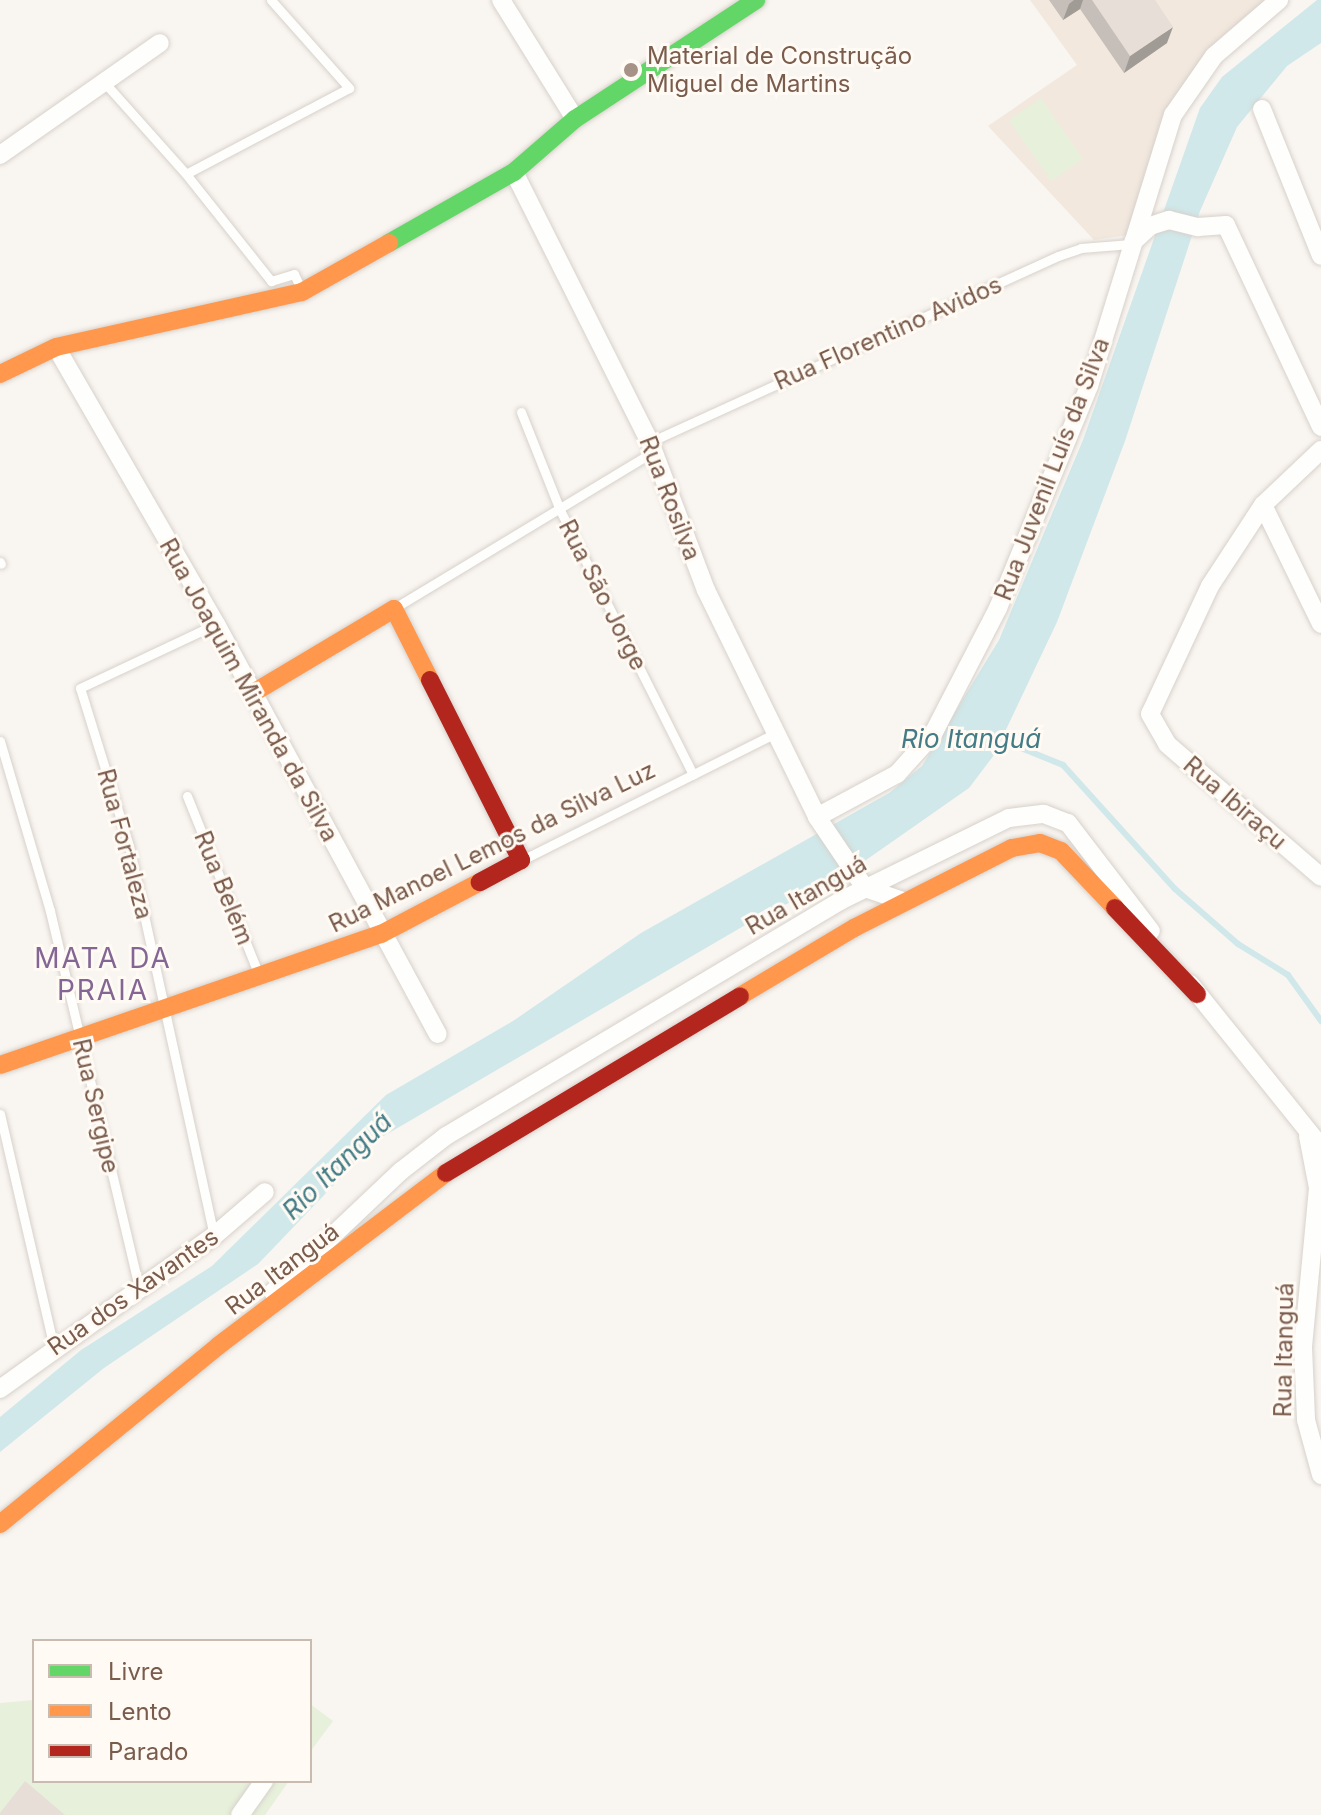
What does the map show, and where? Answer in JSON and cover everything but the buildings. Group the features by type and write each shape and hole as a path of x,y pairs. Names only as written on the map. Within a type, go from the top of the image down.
{"street":[{"path":"501,0 575,119"},
{"path":"0,374 56,347 302,292 514,172 575,119 756,0"},
{"name":"Rua Juvenil Luís da Silva","path":"820,821 897,774 933,734 998,608 1089,386 1173,115 1214,56 1279,0"},
{"path":"0,155 160,43"},
{"path":"1262,109 1319,246"},
{"name":"Rua Rosilva","path":"514,172 652,447 706,590 774,734 820,821 865,888"},
{"path":"1131,244 1150,226 1169,220 1198,227 1226,225 1321,427"},
{"name":"Rua Joaquim Miranda da Silva","path":"56,347 216,624 381,934 438,1034"},
{"path":"1321,450 1263,505 1321,624"},
{"name":"Rua Ibiraçu","path":"1263,505 1210,586 1153,701 1152,726 1167,744 1321,877"},
{"path":"253,693 394,609 521,860"},
{"name":"Rua Itanguá","path":"218,1346 401,1171 446,1136 865,888 1009,818 1032,813 1056,817 1078,832 1197,994 1321,1147"},
{"name":"Rua Itanguá","path":"218,1346 465,1159 903,901 1021,844 1051,845 1197,994"},
{"name":"Rua Manoel Lemos da Silva Luz","path":"0,1065 80,1042 162,1009 260,980 381,934 521,860"},
{"path":"865,888 903,901"},
{"name":"Rua Itanguá","path":"1305,1129 1318,1188 1303,1347 1307,1439 1321,1475"},
{"name":"Rua dos Xavantes","path":"0,1389 54,1347 214,1236 265,1192"},
{"path":"1303,1347 1310,1323 1321,1310"},
{"path":"0,1524 218,1346"},
{"path":"240,1815 263,1783"}],"lane":[{"path":"186,174 349,88 271,0"},
{"path":"104,82 186,174 271,281 294,274 302,292"},
{"name":"Rua Florentino Avidos","path":"394,609 560,510 652,447 1058,256 1081,248 1131,244"},
{"name":"Rua São Jorge","path":"521,412 560,510 693,774"},
{"name":"Rua Fortaleza","path":"214,1236 162,1009 129,846 80,688 216,624"},
{"name":"Rua Manoel Lemos da Silva Luz","path":"521,860 774,734"},
{"name":"Rua Sergipe","path":"0,741 28,824 139,1288"},
{"name":"Rua Belém","path":"187,796 260,980"},
{"path":"0,1114 54,1347"}],"shaded area":[{"path":"1030,0 1268,0 1209,51 1128,235 1094,240 988,126 1077,65"}],"green space":[{"path":"1041,98 1083,159 1051,181 1009,120"},
{"path":"32,1700 32,1783 288,1783 265,1815 0,1815 0,1703"},
{"path":"312,1705 333,1721 312,1749"}],"water":[{"name":"Rio Itanguá","path":"1317,0 1321,0 1321,43 1287,66 1237,127 1200,211 1125,441 1057,622 994,755 969,788 836,881 759,917 377,1140 258,1264 104,1368 0,1452 0,1417 81,1350 212,1266 386,1095 513,1021 641,933 889,793 922,766 999,640 1083,440 1200,108 1222,77"}],"waterway":[{"path":"1016,746 1063,765 1175,889 1238,944 1288,975 1321,1021"}],"traffic: fast":[{"path":"389,243 514,172 575,119 756,0"}],"traffic: slow":[{"path":"0,374 56,347 302,292 389,243"},
{"path":"253,693 394,609 430,680"},
{"path":"740,996 854,928 1012,848 1040,843 1061,851 1115,908"},
{"path":"0,1065 381,934 480,882"},
{"path":"0,1524 218,1346 446,1173"}],"traffic: jam":[{"path":"430,680 521,860 480,882"},
{"path":"1115,908 1197,994"},
{"path":"446,1173 740,996"}],"place":[{"name":"Material de Construção Miguel de Martins","path":"631,70"}],"district":[{"name":"MATA DA PRAIA","path":"103,974"}]}
